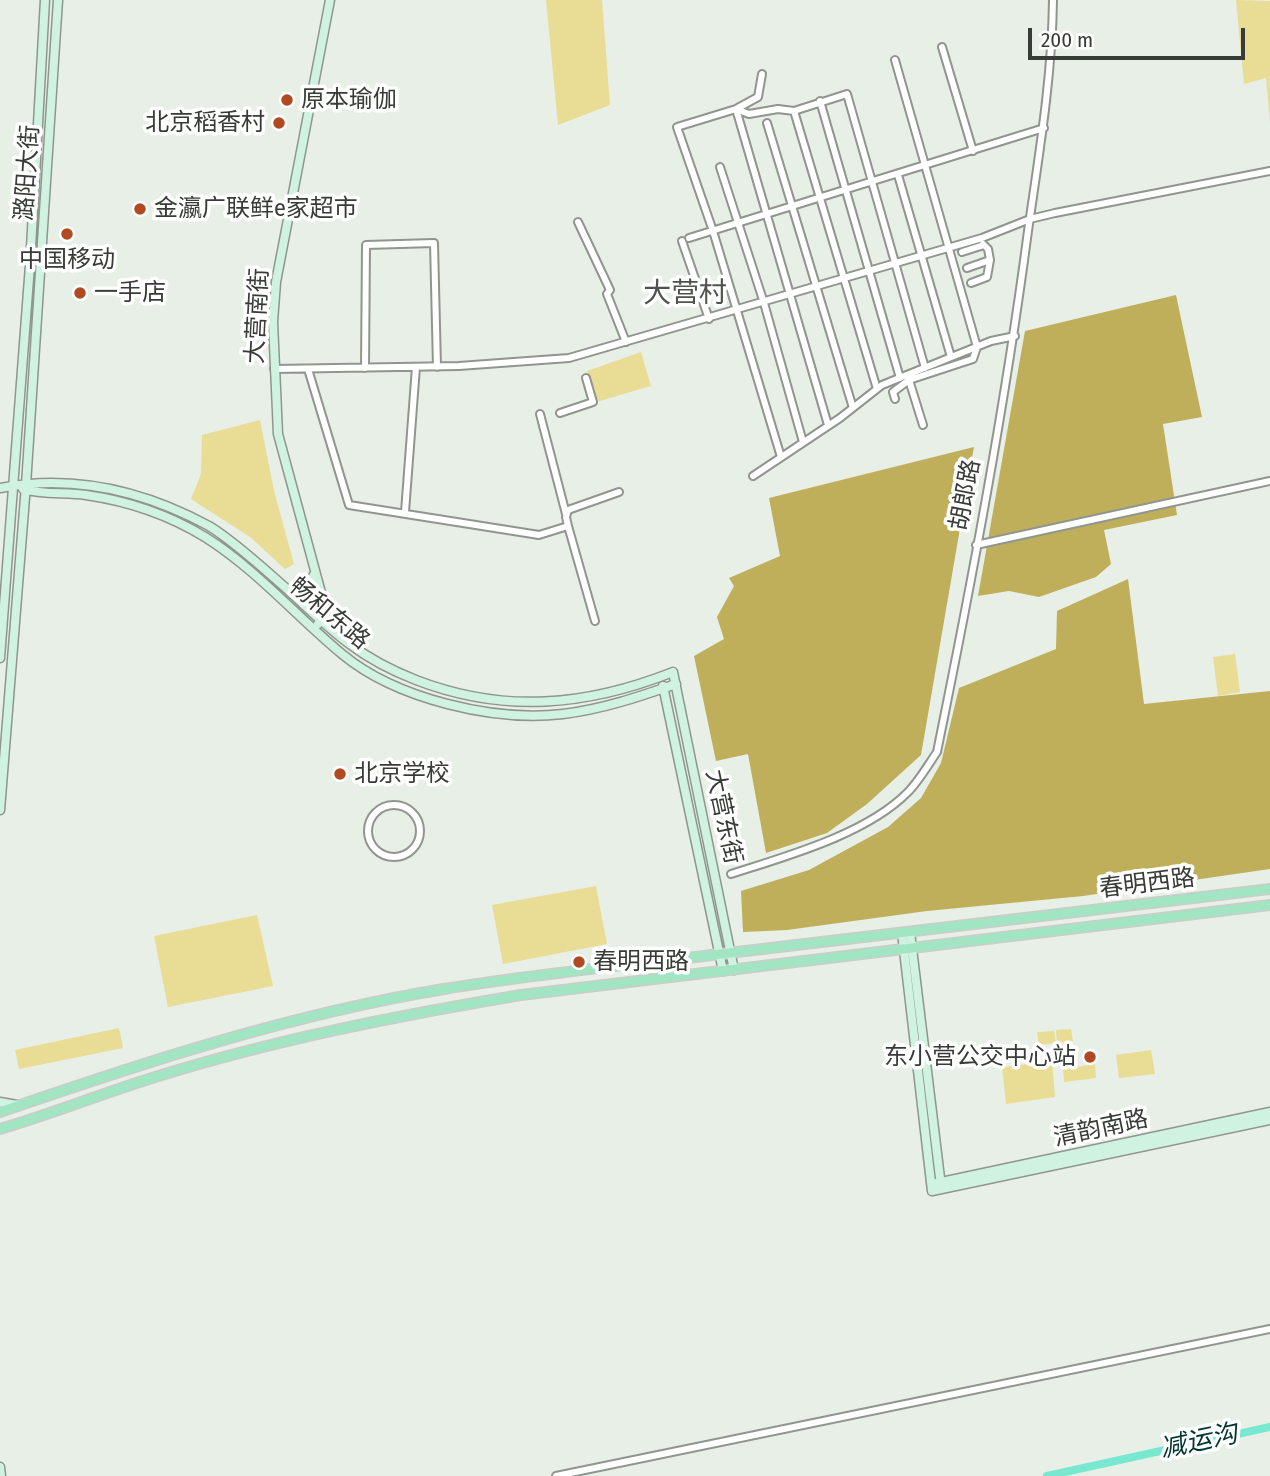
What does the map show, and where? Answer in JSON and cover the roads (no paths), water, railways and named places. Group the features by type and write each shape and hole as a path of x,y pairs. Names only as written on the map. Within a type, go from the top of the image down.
{"main road":[{"name":"潞阳大街","path":"0,658 30,265 45,0"},
{"name":"潞阳大街","path":"0,810 26,488 58,0"},
{"name":"大营南街","path":"322,620 325,614 323,600 278,434 273,322 276,282 330,0"},
{"name":"畅和东路","path":"26,488 56,481 104,486 156,502 211,527 289,590 351,646 391,670 436,687 488,700 535,703 568,700 637,686 673,671"},
{"name":"畅和东路","path":"0,488 13,486 86,495 162,514 205,537 243,564 345,657 405,690 448,704 487,712 561,714 622,703 676,684"},
{"path":"289,590 306,587 315,573"},
{"path":"314,629 322,620"},
{"name":"大营东街","path":"673,671 734,970"},
{"name":"大营东街","path":"661,677 723,971"},
{"name":"春明西路","path":"0,1112 128,1068 303,1018 444,989 628,964 1270,889"},
{"name":"春明西路","path":"5,1128 151,1078 275,1043 366,1023 522,995 1270,905"},
{"path":"906,932 938,1185"},
{"path":"5,1128 6,1116 25,1110 32,1101"},
{"path":"0,1102 20,1105"},
{"name":"清韵南路","path":"938,1185 1270,1112"},
{"name":"清韵南路","path":"938,1185 1270,1120"},
{"path":"0,1467 1,1476"}],"street":[{"name":"胡郎路","path":"732,874 793,854 867,822 910,791 937,752 1014,336 1044,128 1053,0"},
{"path":"942,47 973,151"},
{"path":"895,60 977,347 973,359 909,380 894,392 895,399"},
{"path":"762,74 758,97 736,109 677,127 713,231 781,457"},
{"path":"736,109 749,114 778,109 794,111 847,94 925,368"},
{"path":"820,101 900,378"},
{"path":"736,109 828,425"},
{"path":"794,111 877,389"},
{"path":"766,123 853,408"},
{"path":"709,319 686,239 1044,128"},
{"path":"720,167 764,303 803,442"},
{"path":"962,252 1030,219 1270,171"},
{"path":"898,175 951,357"},
{"path":"578,222 610,290 607,294 626,342"},
{"path":"274,369 436,367 569,358 950,248 983,242"},
{"path":"971,284 987,277 990,260 988,248 983,242"},
{"path":"365,368 366,245 434,243 436,367"},
{"path":"967,268 990,260"},
{"path":"753,476 877,389 951,357 1004,337 1014,336"},
{"path":"405,512 416,367"},
{"path":"307,369 349,505 539,535 568,526"},
{"path":"560,413 593,402 586,378"},
{"path":"909,380 923,425"},
{"path":"540,414 595,621"},
{"path":"976,545 1270,481"},
{"path":"566,517 568,510 619,492"},
{"path":"394,804 411,810 421,832 419,840 409,853 393,857 377,851 372,844 368,826 377,810 394,804"},
{"path":"556,1476 1270,1329"}],"waterway":[{"name":"减运沟","path":"1047,1476 1270,1427"}],"place":[{"name":"原本瑜伽","path":"287,100"},
{"name":"北京稻香村","path":"279,123"},
{"name":"金瀛广联鲜e家超市","path":"140,209"},
{"name":"中国移动","path":"67,234"},
{"name":"一手店","path":"80,293"},
{"name":"北京学校","path":"340,774"},
{"name":"春明西路","path":"579,962"},
{"name":"东小营公交中心站","path":"1090,1057"}],"district":[{"name":"大营村","path":"685,294"}]}
